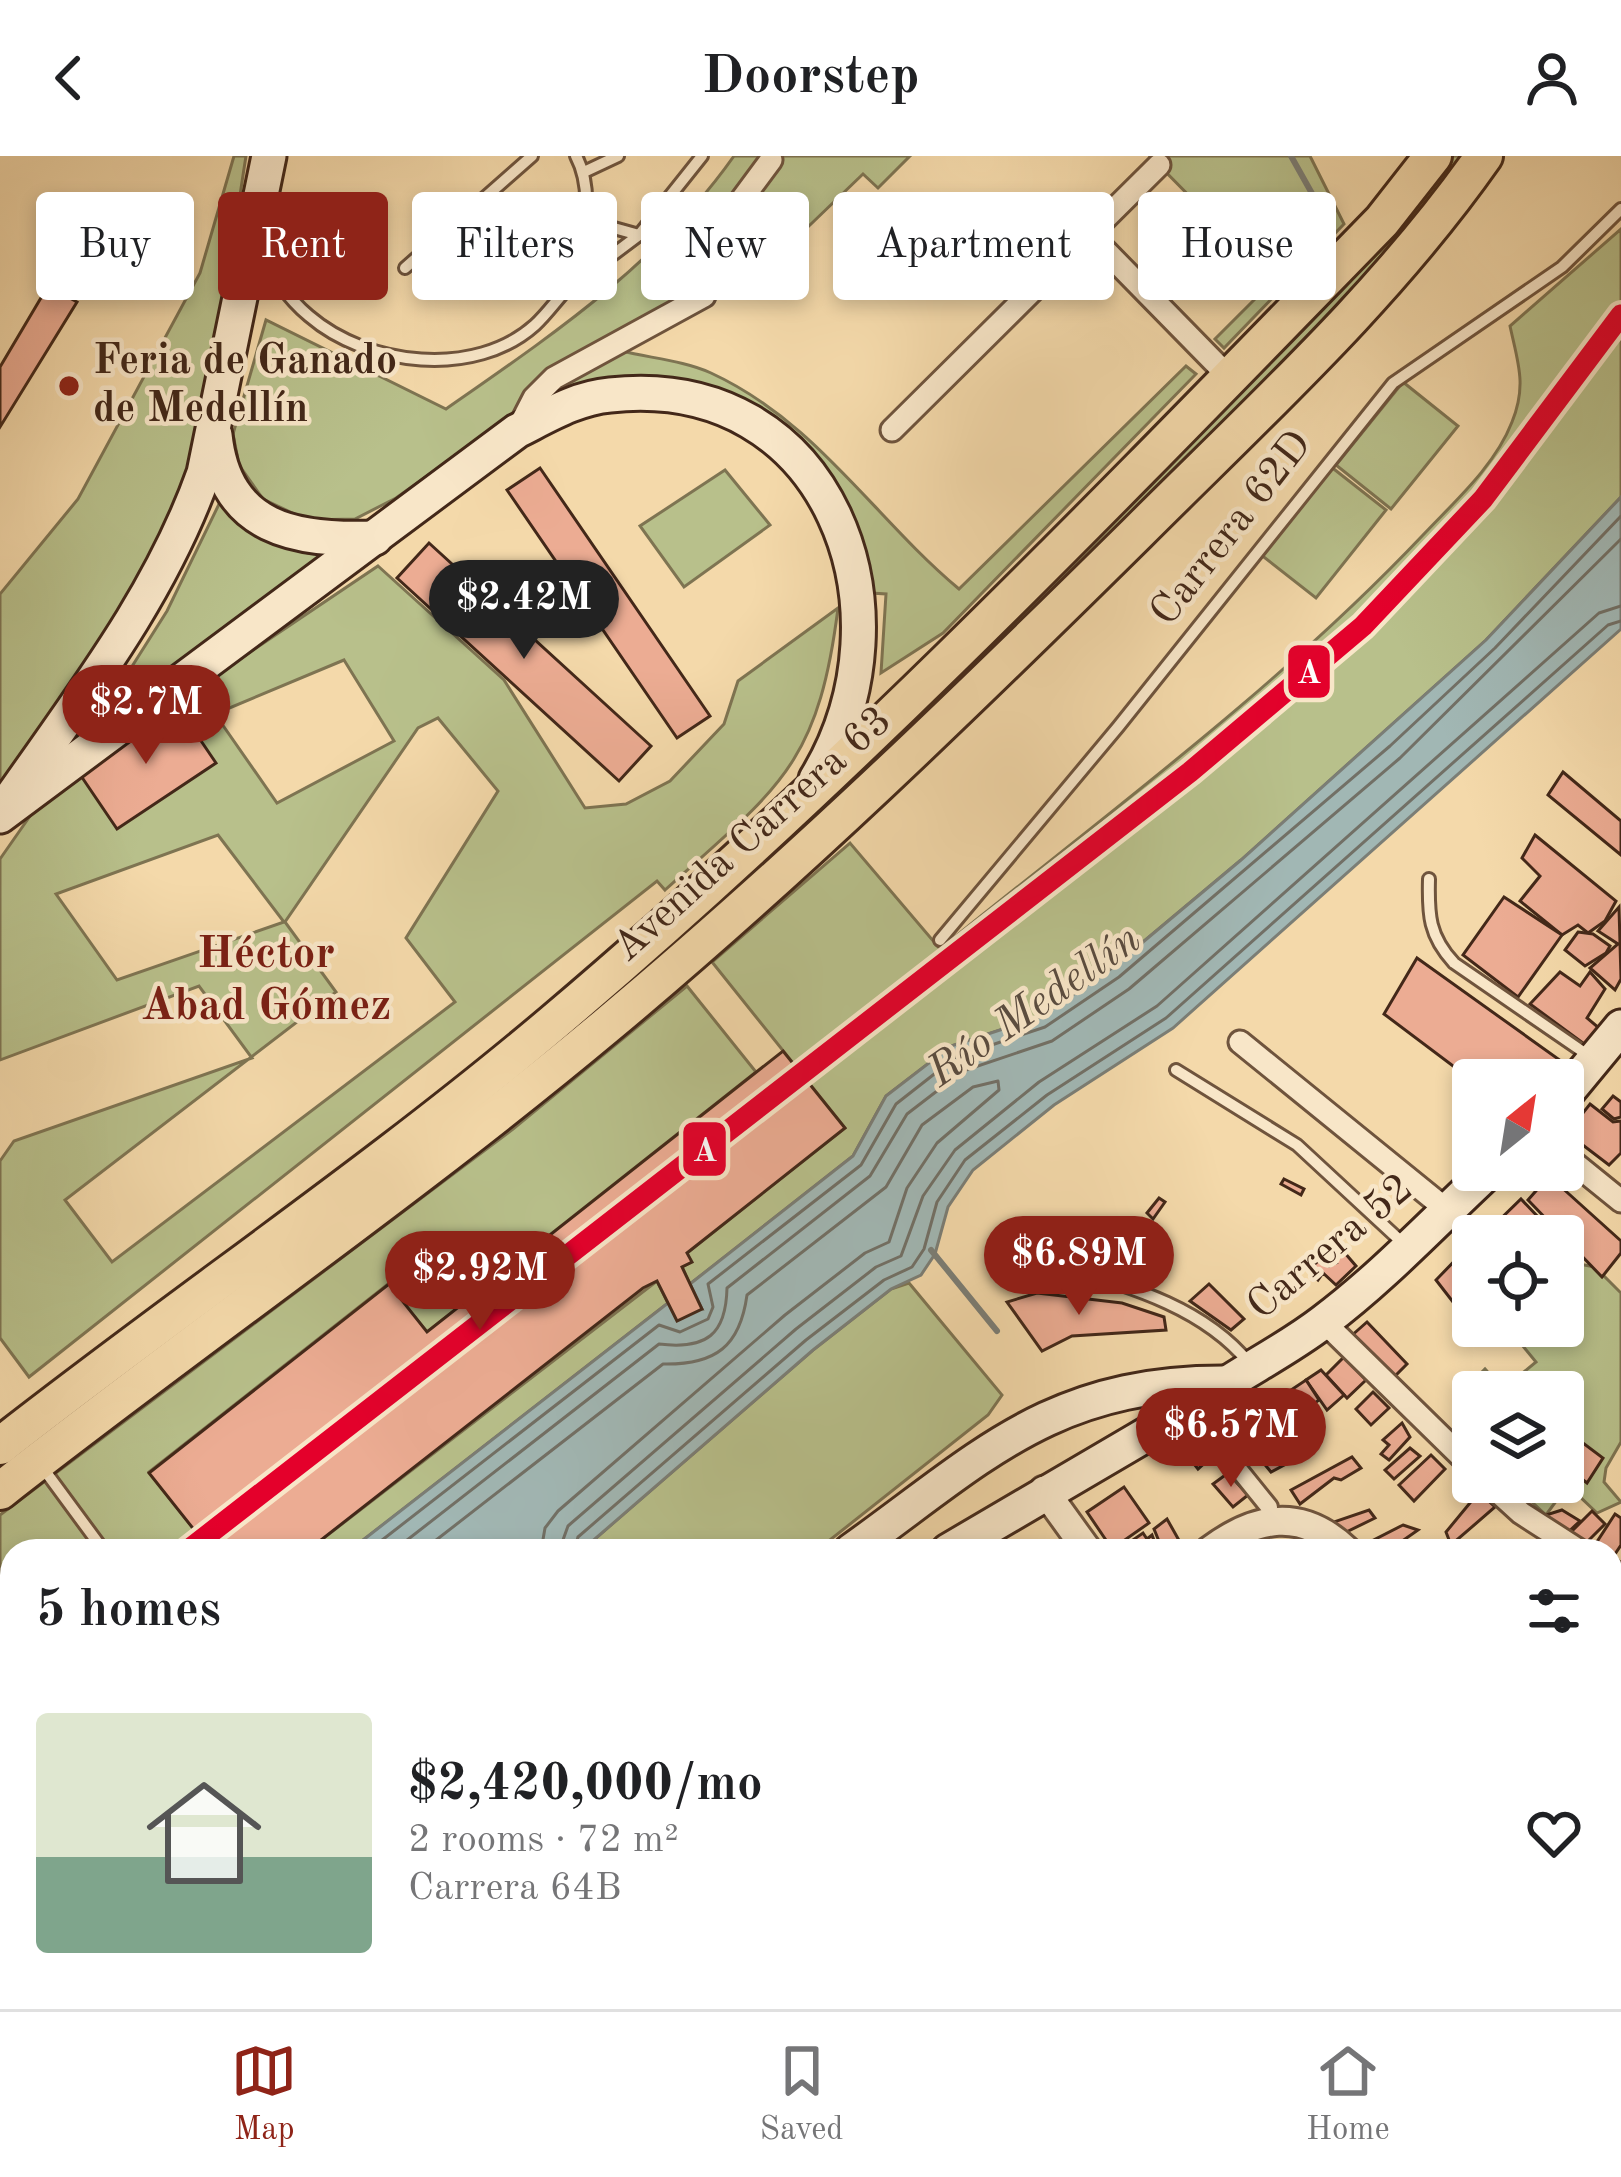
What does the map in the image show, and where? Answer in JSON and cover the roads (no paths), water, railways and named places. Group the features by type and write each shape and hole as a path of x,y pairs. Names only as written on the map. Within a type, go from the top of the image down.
{"highway":[{"name":"Avenida Carrera 63","path":"0,1446 548,1027 1010,604 1382,221 1433,156"},
{"name":"Avenida Carrera 63","path":"0,1492 539,1080 735,916 972,696 1301,368 1374,292 1484,156"}],"main road":[{"path":"262,192 269,156"},
{"path":"0,815 160,574 191,509 214,428 240,300"},
{"path":"0,815 517,431 567,405 608,394 648,394 704,404 753,425 790,451 815,481 842,527 854,562 860,646 845,717 810,789"},
{"path":"214,428 220,465 232,488 266,522 313,539 375,538"},
{"path":"1584,1075 1621,1028"},
{"name":"Carrera 52","path":"967,1539 1190,1409 1222,1384 1256,1370 1324,1322 1467,1191"},
{"name":"Carrera 52","path":"867,1539 988,1447 1038,1419 1172,1383 1222,1384"},
{"path":"915,1505 932,1539"}],"street":[{"path":"517,431 534,398 554,378 704,296 734,210 771,160"},
{"path":"1114,209 1159,165"},
{"path":"1114,260 1230,378"},
{"path":"892,430 1023,300"},
{"path":"1240,1042 1447,1210"},
{"path":"1584,1171 1621,1201"},
{"path":"1324,1322 1452,1447"},
{"path":"1190,1409 1269,1507"},
{"path":"1044,1490 1079,1539"},
{"path":"1510,1503 1561,1539"},
{"path":"1225,1539 1279,1518 1305,1523 1326,1539"}],"lane":[{"path":"405,268 532,156"},
{"path":"576,156 584,172 584,192"},
{"path":"584,172 618,156"},
{"path":"617,252 639,235 702,156"},
{"name":"Carrera 62D","path":"940,940 1118,727 1393,382 1562,267 1621,209"},
{"path":"617,229 639,235"},
{"path":"294,300 311,318 346,340 417,359 457,358 495,348 535,326 557,300"},
{"path":"1429,879 1428,919 1444,953 1597,1061"},
{"path":"1176,1070 1297,1145 1408,1248"},
{"path":"1028,1256 1192,1315 1219,1332 1256,1370"},
{"path":"38,1461 95,1539"}],"water":[{"path":"1621,497 1621,629 1173,1028 1054,1105 973,1170 948,1207 935,1254 921,1275 891,1289 813,1350 595,1539 364,1539 668,1303 702,1309 690,1284 853,1156 886,1096 951,1046 1040,1017 1112,968 1241,860 1486,640"}],"waterway":[{"path":"1291,156 1311,192"},
{"path":"931,1250 997,1331"}],"place":[{"name":"Feria de Ganado de Medellín","path":"69,386"}],"district":[{"name":"Héctor Abad Gómez","path":"266,981"}],"water label":[{"name":"Río Medellín","path":"1035,1007"}]}
